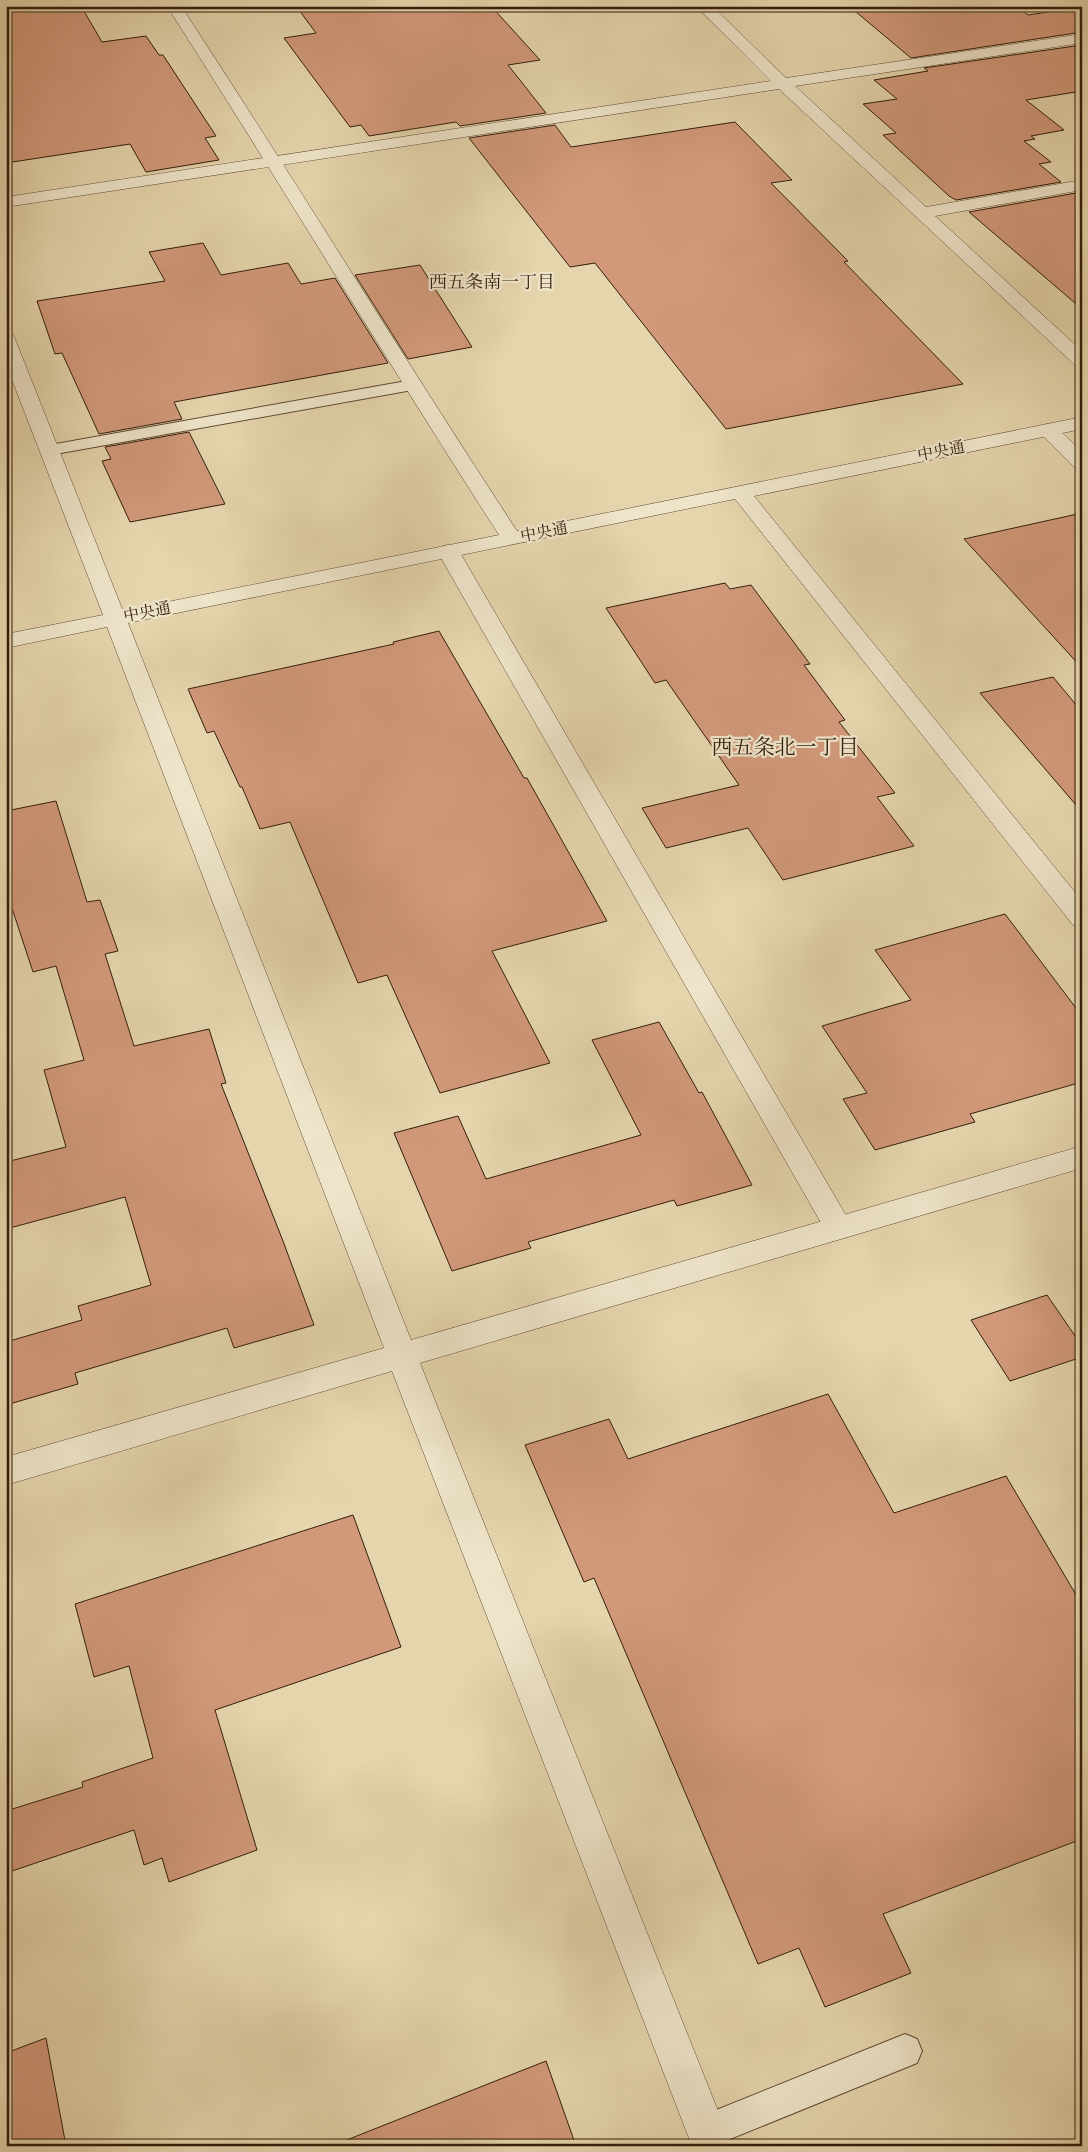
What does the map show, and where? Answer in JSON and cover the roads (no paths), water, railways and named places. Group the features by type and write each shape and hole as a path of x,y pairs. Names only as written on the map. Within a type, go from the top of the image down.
{"street":[{"path":"174,6 275,162 412,385 511,538"},
{"path":"703,6 783,84 1082,361"},
{"path":"6,202 1082,38"},
{"path":"923,213 1082,185"},
{"path":"6,339 116,618 401,1356 709,2139"},
{"name":"中央通","path":"6,641 1082,423"},
{"path":"1048,430 1082,464"},
{"path":"740,492 1082,919"},
{"path":"448,551 838,1227"},
{"path":"6,1471 1082,1157"}],"lane":[{"path":"50,450 412,385"},
{"path":"709,2139 905,2051"}],"district":[{"name":"西五条南一丁目","path":"492,282"},
{"name":"西五条北一丁目","path":"785,747"}]}
